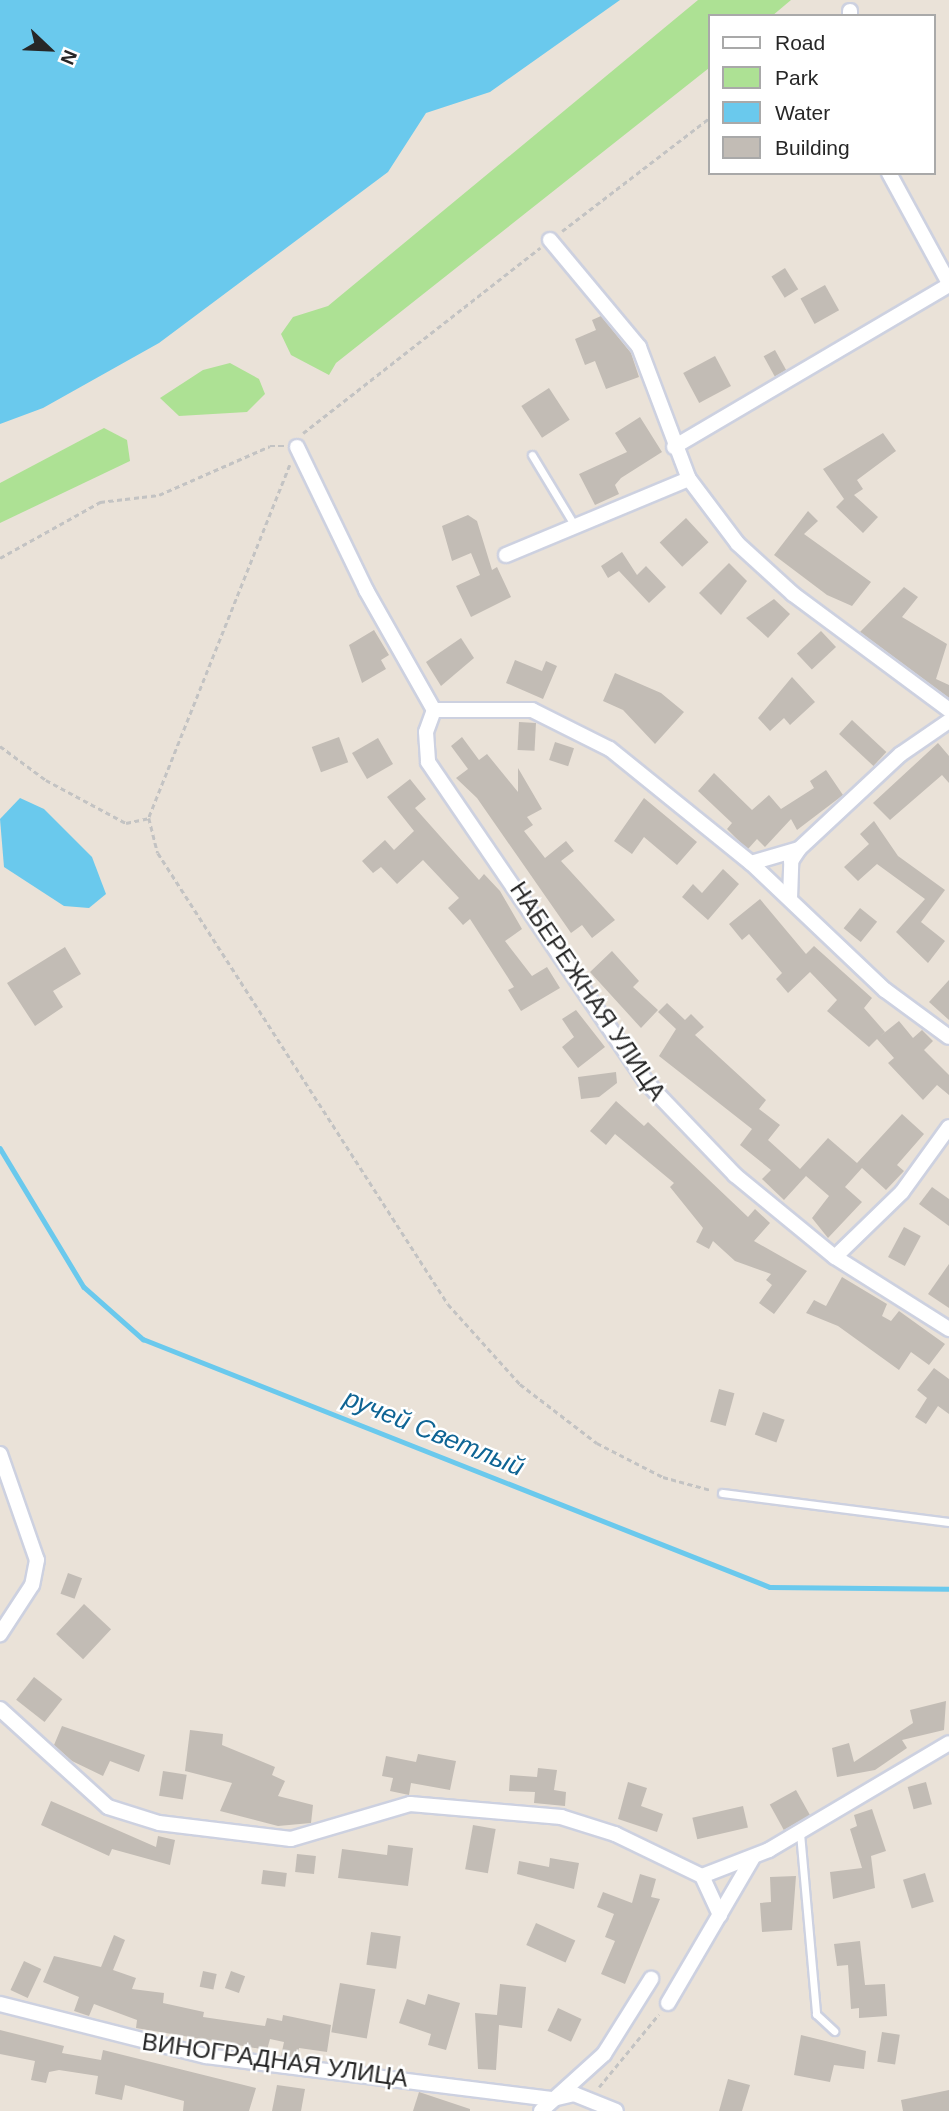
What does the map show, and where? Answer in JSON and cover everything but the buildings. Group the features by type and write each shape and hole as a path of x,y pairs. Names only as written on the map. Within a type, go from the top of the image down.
{"street":[{"path":"674,447 949,284 890,175"},
{"path":"550,240 639,346 674,447 689,480 738,544 793,594 949,710"},
{"path":"298,447 366,590 434,710 506,707 550,716 631,763 751,863 885,990 949,1037"},
{"path":"506,555 689,480"},
{"name":"НАБЕРЕЖНАЯ УЛИЦА","path":"434,710 426,732 428,762 648,1084 735,1175 835,1257 896,1290 949,1329"},
{"path":"790,899 790,861 799,849 917,740 949,721"},
{"path":"751,863 799,849"},
{"path":"835,1257 902,1192 949,1127"},
{"path":"0,1454 37,1560 32,1585 0,1634"},
{"path":"0,1709 107,1807 159,1823 291,1839 410,1804 561,1817 615,1834 702,1876 720,1914"},
{"path":"702,1876 752,1859 949,1743"},
{"path":"668,2003 752,1859"},
{"path":"541,2111 604,2054 650,1979"},
{"name":"ВИНОГРАДНАЯ УЛИЦА","path":"0,2004 206,2056 553,2099 590,2097"},
{"path":"590,2097 616,2111"}],"lane":[{"path":"532,455 576,528"},
{"path":"722,1493 949,1522"},
{"path":"800,1829 816,2014 834,2031"}],"path":[{"path":"708,119 306,425 149,818 158,853 448,1304 520,1384 597,1443 663,1476 722,1493"},
{"path":"0,558 100,502 159,495 270,446 298,447"},
{"path":"0,746 46,780 126,823 149,818"},
{"path":"590,2097 668,2003"}],"green space":[{"path":"698,0 791,0 774,14 708,14 708,69 336,363 329,375 291,355 281,334 293,317 328,306"},
{"path":"230,363 259,379 265,394 247,412 179,416 160,398 203,370"},
{"path":"104,428 127,440 130,461 0,523 0,483"}],"water":[{"path":"0,0 620,0 490,92 426,113 388,172 159,343 43,408 0,424"},
{"path":"20,798 44,809 92,857 106,894 89,908 64,906 4,867 0,819"}],"waterway":[{"name":"ручей Светлый","path":"0,1148 84,1287 143,1339 770,1587 949,1589"}]}
